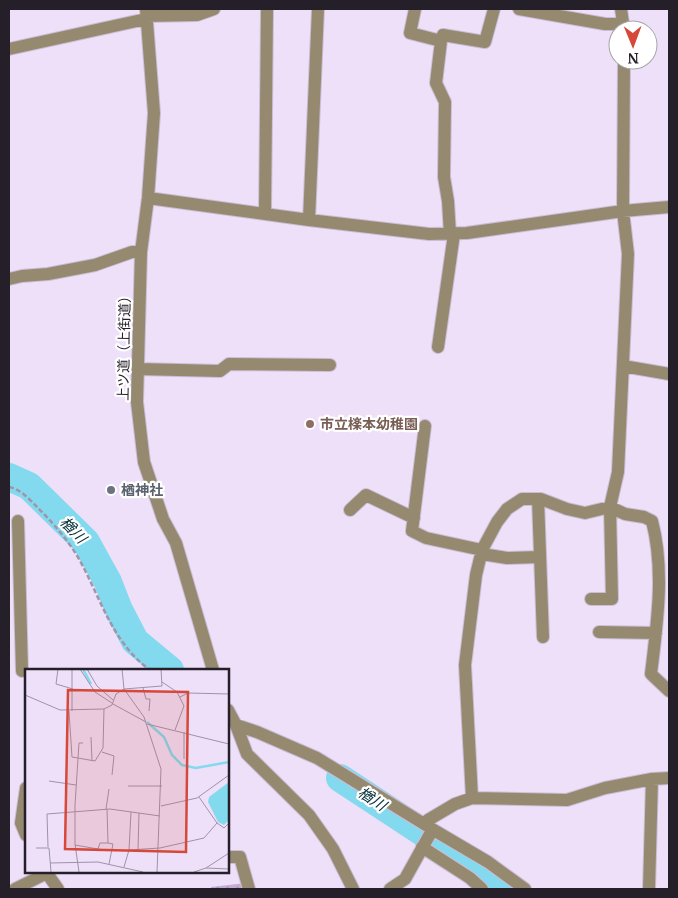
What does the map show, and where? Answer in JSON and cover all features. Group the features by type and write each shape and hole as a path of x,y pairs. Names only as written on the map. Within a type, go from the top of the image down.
{"street":[{"path":"9,49 65,38 146,14 198,15 214,9"},
{"path":"265,214 267,9"},
{"path":"309,220 318,9"},
{"path":"415,9 410,33 441,41"},
{"path":"438,347 452,234 444,177 445,102 436,83 441,41 443,35 485,42 494,9"},
{"path":"520,9 608,24"},
{"name":"上ツ道（上街道）","path":"146,14 154,113 148,198 141,252 137,402 144,462 163,519 176,543 214,669"},
{"path":"591,599 612,599 610,507 618,472 628,254 623,211 624,70"},
{"path":"148,198 429,234 467,233 623,211 669,207"},
{"path":"9,278 48,274 95,265 132,252 141,252"},
{"path":"138,369 220,371 229,364 330,366"},
{"path":"623,366 669,374"},
{"path":"424,426 412,531 426,538 507,558 540,558"},
{"path":"350,510 366,495 414,518"},
{"path":"538,499 543,637"},
{"path":"472,798 465,665 476,575 482,552 497,522 507,509 522,500 538,499 586,513 610,507 626,514 644,517 652,521 657,540 659,606 651,674 669,691"},
{"path":"9,668 24,672 18,522"},
{"path":"599,632 656,633"},
{"path":"229,714 236,725 247,754 308,815 333,849 353,889"},
{"path":"236,725 317,758 426,836 482,889"},
{"path":"390,889 405,879 426,836 428,820 455,804 472,798 567,800 605,788 652,779 669,778"},
{"path":"650,889 652,779"},
{"path":"25,795 21,823 25,833"},
{"path":"426,836 488,862 525,889"},
{"path":"229,857 240,858 249,889"},
{"path":"15,889 45,873"},
{"path":"48,873 58,889"}],"path":[{"path":"9,487 30,499 53,524 76,555 103,612 122,644 140,663 149,669"}],"shaded area":[{"path":"246,883 248,889 211,889 211,887"}],"waterway":[{"name":"楢川","path":"9,477 29,486 86,542 108,582 119,610 135,641 169,669"},
{"name":"楢川","path":"340,778 509,889"}],"place":[{"name":"市立檪本幼稚園","path":"310,424"},
{"name":"楢神社","path":"111,490"}]}
